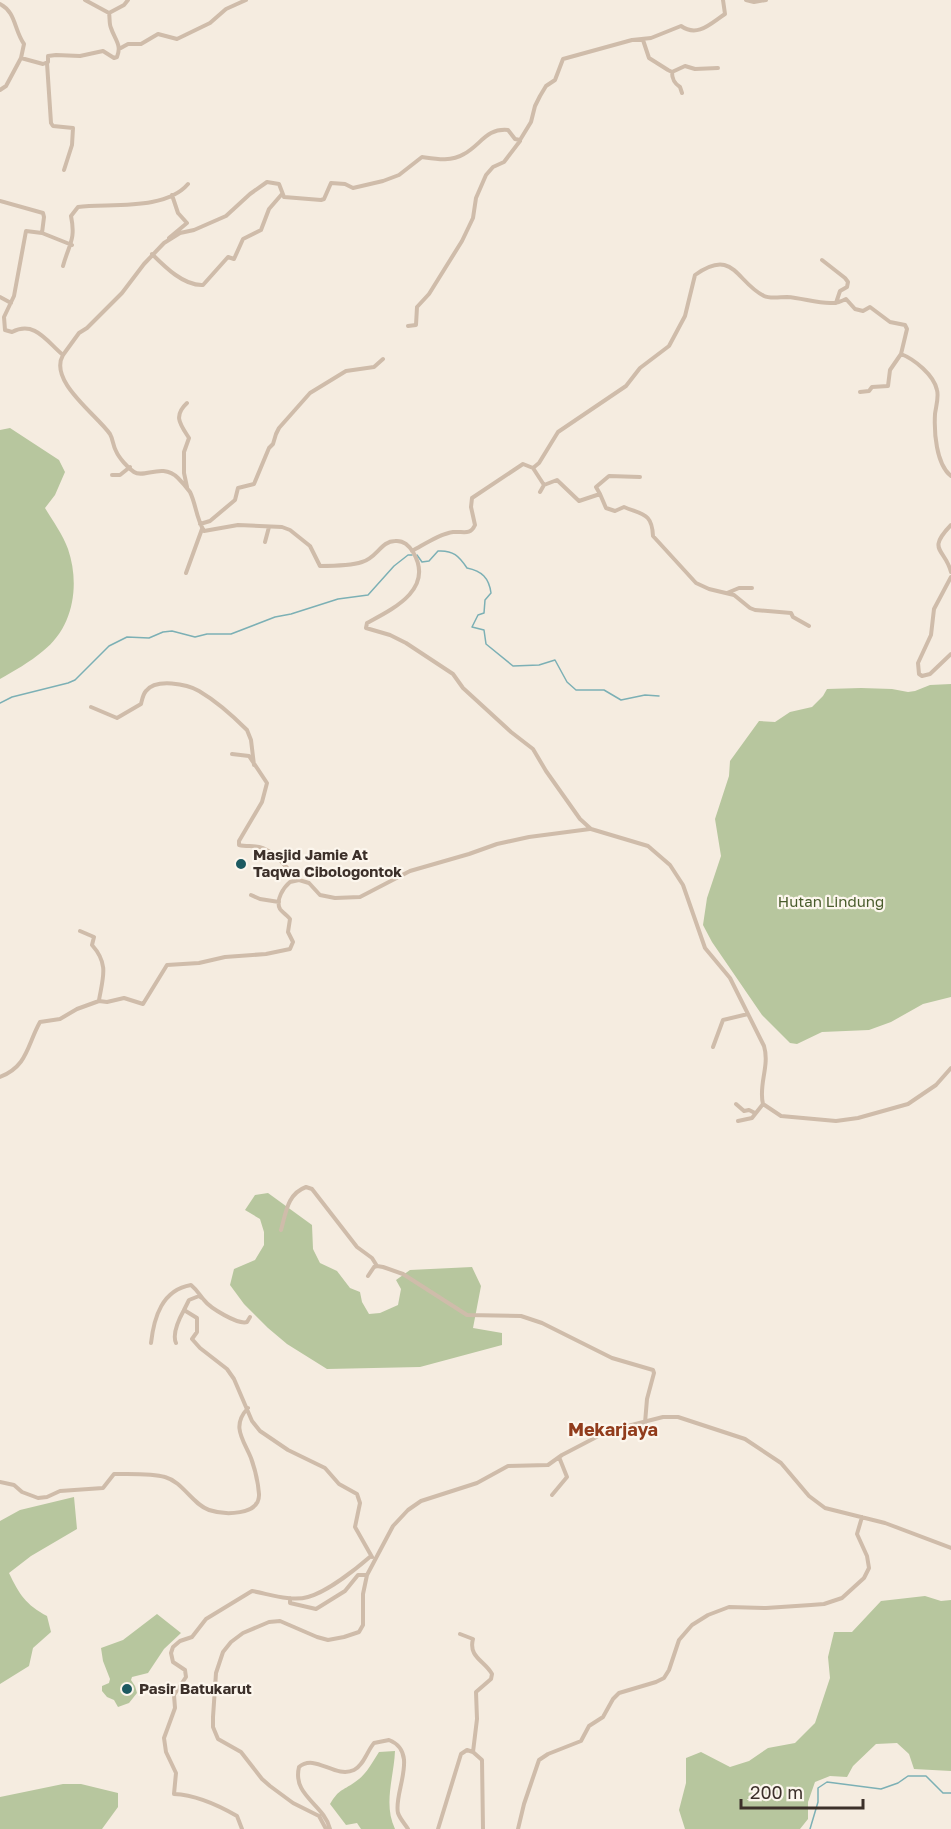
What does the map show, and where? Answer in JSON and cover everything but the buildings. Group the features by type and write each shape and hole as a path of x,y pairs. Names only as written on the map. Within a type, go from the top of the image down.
{"street":[{"path":"85,0 111,12"},
{"path":"111,12 128,0"},
{"path":"119,49 130,43 141,44 158,34 177,39 210,23 226,9 246,0"},
{"path":"408,326 416,325 417,307 429,294 462,241 473,218 476,198 486,175 493,167 504,162 520,140 531,122 540,96 546,86 555,80 563,59 632,40 665,34 681,26 696,31 725,14 723,0"},
{"path":"746,0 754,2 766,0"},
{"path":"0,4 11,13 16,32 24,44 21,58 6,86 0,90"},
{"path":"64,170 72,145 73,128 53,126 51,123 48,56 56,54 80,56 103,51 114,58 117,57 119,49 111,27 111,12"},
{"path":"642,40 649,58 672,72"},
{"path":"21,58 47,63"},
{"path":"672,72 686,66 694,69 718,68"},
{"path":"672,72 672,78 680,87 681,93"},
{"path":"188,490 178,478 168,473 155,470 138,474 130,467 117,452 111,436 77,398 62,376 59,364 79,333 122,293 152,254 180,233 194,230 226,216 267,182 278,183 284,197 321,200 324,199 331,183 345,184 353,188 383,181 399,175 422,157 437,160 463,155 498,129 508,130 515,139 520,140"},
{"path":"63,266 72,245 71,216 78,207 139,203 172,195 189,184"},
{"path":"152,254 168,269 194,285 203,285 228,257 234,259 243,239 261,230 269,209 282,194"},
{"path":"168,241 187,223 178,213 172,195"},
{"path":"0,201 43,213 42,233"},
{"path":"20,230 42,233 72,245"},
{"path":"26,231 11,303 4,317 4,330 12,332 24,327 43,335 63,355"},
{"path":"822,260 848,282 847,287 840,291 836,304"},
{"path":"533,468 539,463 558,432 626,386 640,368 669,346 685,316 695,275 702,270 723,264 733,268 749,286 763,296 836,304 846,299 855,309 863,311 870,307 890,321 906,325 901,354 890,370 888,386 872,387 869,391 860,392"},
{"path":"0,297 11,303"},
{"path":"901,354 918,364 933,380 937,389 935,417 939,452 944,470 951,476"},
{"path":"186,573 201,526 235,500 238,488 254,484 276,434 309,394 346,371 374,367 383,359"},
{"path":"187,403 180,409 178,416 189,438 185,447 184,473 204,531 238,525 282,527 290,530 310,546 320,566 362,563 376,554 386,543 394,541 406,543 416,558 420,574 412,593 367,623 366,628 390,635 406,643 453,674 466,691 533,750 580,819 591,829"},
{"path":"412,550 444,535 470,532 475,525 471,507 472,498 523,464 533,468 544,485"},
{"path":"112,475 120,475 130,467"},
{"path":"640,477 609,476 596,487 606,508 615,511 624,507 650,519 653,536 695,582 709,589 735,595 755,610 791,613 793,617 809,626"},
{"path":"540,492 544,485 556,479 580,502 600,494"},
{"path":"951,525 940,538 938,545 942,555 950,563 951,572"},
{"path":"265,542 269,527"},
{"path":"951,577 934,609 931,635 918,663 919,674 928,675 951,654"},
{"path":"726,593 740,588 752,588"},
{"path":"91,707 117,718 141,704 144,692 152,686 172,683 198,690 248,730 254,765"},
{"path":"232,754 249,756 267,783 263,800 239,841 239,845 265,849 276,856 288,872 299,880 309,883 320,895 335,898 360,897 410,871 497,844 529,837 591,829 648,846 670,865 683,885 705,948 730,978 765,1050 763,1104 752,1118 738,1121"},
{"path":"0,1077 12,1071 26,1056 40,1022 60,1019 76,1009 99,1001 107,1002 124,998 145,1003 154,983 170,964 199,963 225,957 266,954 290,949 293,944 288,932 290,919 280,909 279,902 287,883 299,880"},
{"path":"251,895 279,902"},
{"path":"81,931 94,937 92,945 102,957 104,966 99,1001"},
{"path":"713,1047 723,1020 748,1014"},
{"path":"763,1104 781,1116 836,1121 858,1118 908,1104 936,1085 951,1068"},
{"path":"736,1104 744,1111 749,1110 755,1113"},
{"path":"281,1230 289,1201 293,1195 306,1187 312,1189 357,1247 372,1258 377,1266 403,1274 467,1315 521,1316 542,1323 612,1358 652,1370 654,1372 647,1399 645,1423"},
{"path":"368,1276 377,1266"},
{"path":"151,1343 154,1322 162,1304 178,1287 191,1285 198,1290 203,1299"},
{"path":"176,1343 173,1337 178,1320 191,1298 199,1296 234,1321 247,1322 250,1317"},
{"path":"184,1310 197,1318 197,1332 192,1339 237,1383 252,1421 260,1431 288,1450 325,1468 339,1484 357,1494 360,1503 355,1518 356,1527 372,1558"},
{"path":"0,1482 14,1485 22,1492 41,1498 60,1491 103,1488 114,1474 161,1476 171,1480 208,1510 234,1512 250,1509 258,1499 256,1477 251,1458 238,1430 241,1417 248,1408"},
{"path":"328,1829 319,1816 293,1803 262,1779 241,1752 218,1739 214,1732 213,1717 216,1673 223,1652 232,1641 269,1622 280,1621 328,1640 359,1632 363,1625 363,1594 372,1558 396,1522 422,1501 477,1483 508,1467 544,1467 608,1431 663,1417 678,1417 745,1439 781,1463 809,1496 825,1508 885,1523 951,1548"},
{"path":"552,1495 567,1477 559,1457"},
{"path":"518,1829 539,1760 581,1741 589,1726 603,1717 619,1693 664,1678 679,1640 692,1625 725,1608 824,1604 842,1598 852,1589 865,1577 869,1568 857,1534 862,1518"},
{"path":"242,1829 237,1816 221,1807 193,1796 174,1794 176,1773 166,1752 164,1738 175,1708 174,1695 186,1677 185,1670 174,1662 171,1653 180,1641 192,1637 206,1619 252,1591 290,1598 308,1598 347,1576 372,1558"},
{"path":"290,1598 290,1603 316,1609 345,1592 358,1575 367,1575"},
{"path":"460,1634 473,1640 471,1646 474,1653 492,1674 491,1679 476,1692 477,1719 474,1752"},
{"path":"328,1829 326,1818 299,1787 299,1767 310,1762 336,1771 350,1771 360,1765 374,1743 384,1740 396,1744 402,1753 403,1782 398,1813 408,1829"},
{"path":"438,1829 461,1754 464,1751 474,1752 483,1763 483,1829"}],"green space":[{"path":"10,428 59,460 65,472 55,495 45,508 68,549 72,562 74,590 68,617 62,630 53,641 33,659 0,679 0,430"},
{"name":"Hutan Lindung","path":"951,684 951,997 923,1004 891,1022 869,1030 822,1032 797,1044 790,1043 762,1015 703,925 707,898 721,856 715,819 729,776 730,761 759,721 775,722 790,712 812,707 827,689 892,689 908,692 930,685"},
{"path":"268,1193 312,1225 313,1249 320,1263 337,1271 350,1288 360,1292 362,1302 369,1314 380,1313 398,1305 401,1289 396,1280 410,1270 472,1267 481,1286 473,1328 502,1333 502,1345 420,1367 327,1369 287,1344 244,1304 230,1285 234,1269 255,1260 264,1245 264,1232 260,1219 245,1210 255,1195"},
{"path":"74,1497 77,1529 31,1556 9,1573 24,1598 47,1616 51,1632 33,1648 29,1666 0,1684 0,1521 20,1510"},
{"path":"925,1596 941,1601 951,1600 951,1771 914,1769 909,1754 897,1743 876,1744 853,1766 847,1777 830,1776 815,1782 808,1802 808,1819 800,1829 685,1829 679,1810 686,1783 686,1758 701,1752 730,1767 749,1761 768,1748 795,1743 815,1723 830,1678 828,1657 834,1632 852,1632 881,1601"},
{"path":"157,1614 181,1633 164,1649 148,1673 132,1677 131,1680 137,1693 129,1703 118,1707 114,1700 102,1691 102,1686 109,1683 110,1679 101,1648 123,1640"},
{"path":"395,1751 389,1800 395,1829 361,1829 357,1823 346,1825 330,1804 333,1799 362,1776 379,1752"},
{"path":"63,1784 81,1784 118,1793 118,1807 102,1829 0,1829 0,1797"}],"waterway":[{"path":"417,555 422,562 429,561 438,551 452,553 467,568 484,576 489,583 491,593 485,600 484,613 478,615 472,627 484,630 486,644 513,666 539,665 555,660 567,682 576,690 604,690 621,700 645,695 659,696"},
{"path":"0,703 12,697 75,680 109,646 127,637 149,638 172,631 195,637 207,634 231,634 275,617 338,599 368,595 394,566 408,555 412,555"},
{"path":"810,1829 818,1802 818,1788 827,1782 881,1789 898,1783 908,1776 926,1776 943,1793 951,1793"}],"place":[{"name":"Masjid Jamie At Taqwa Cibologontok","path":"241,864"},
{"name":"Pasir Batukarut","path":"127,1689"}],"district":[{"name":"Mekarjaya","path":"613,1430"}]}
